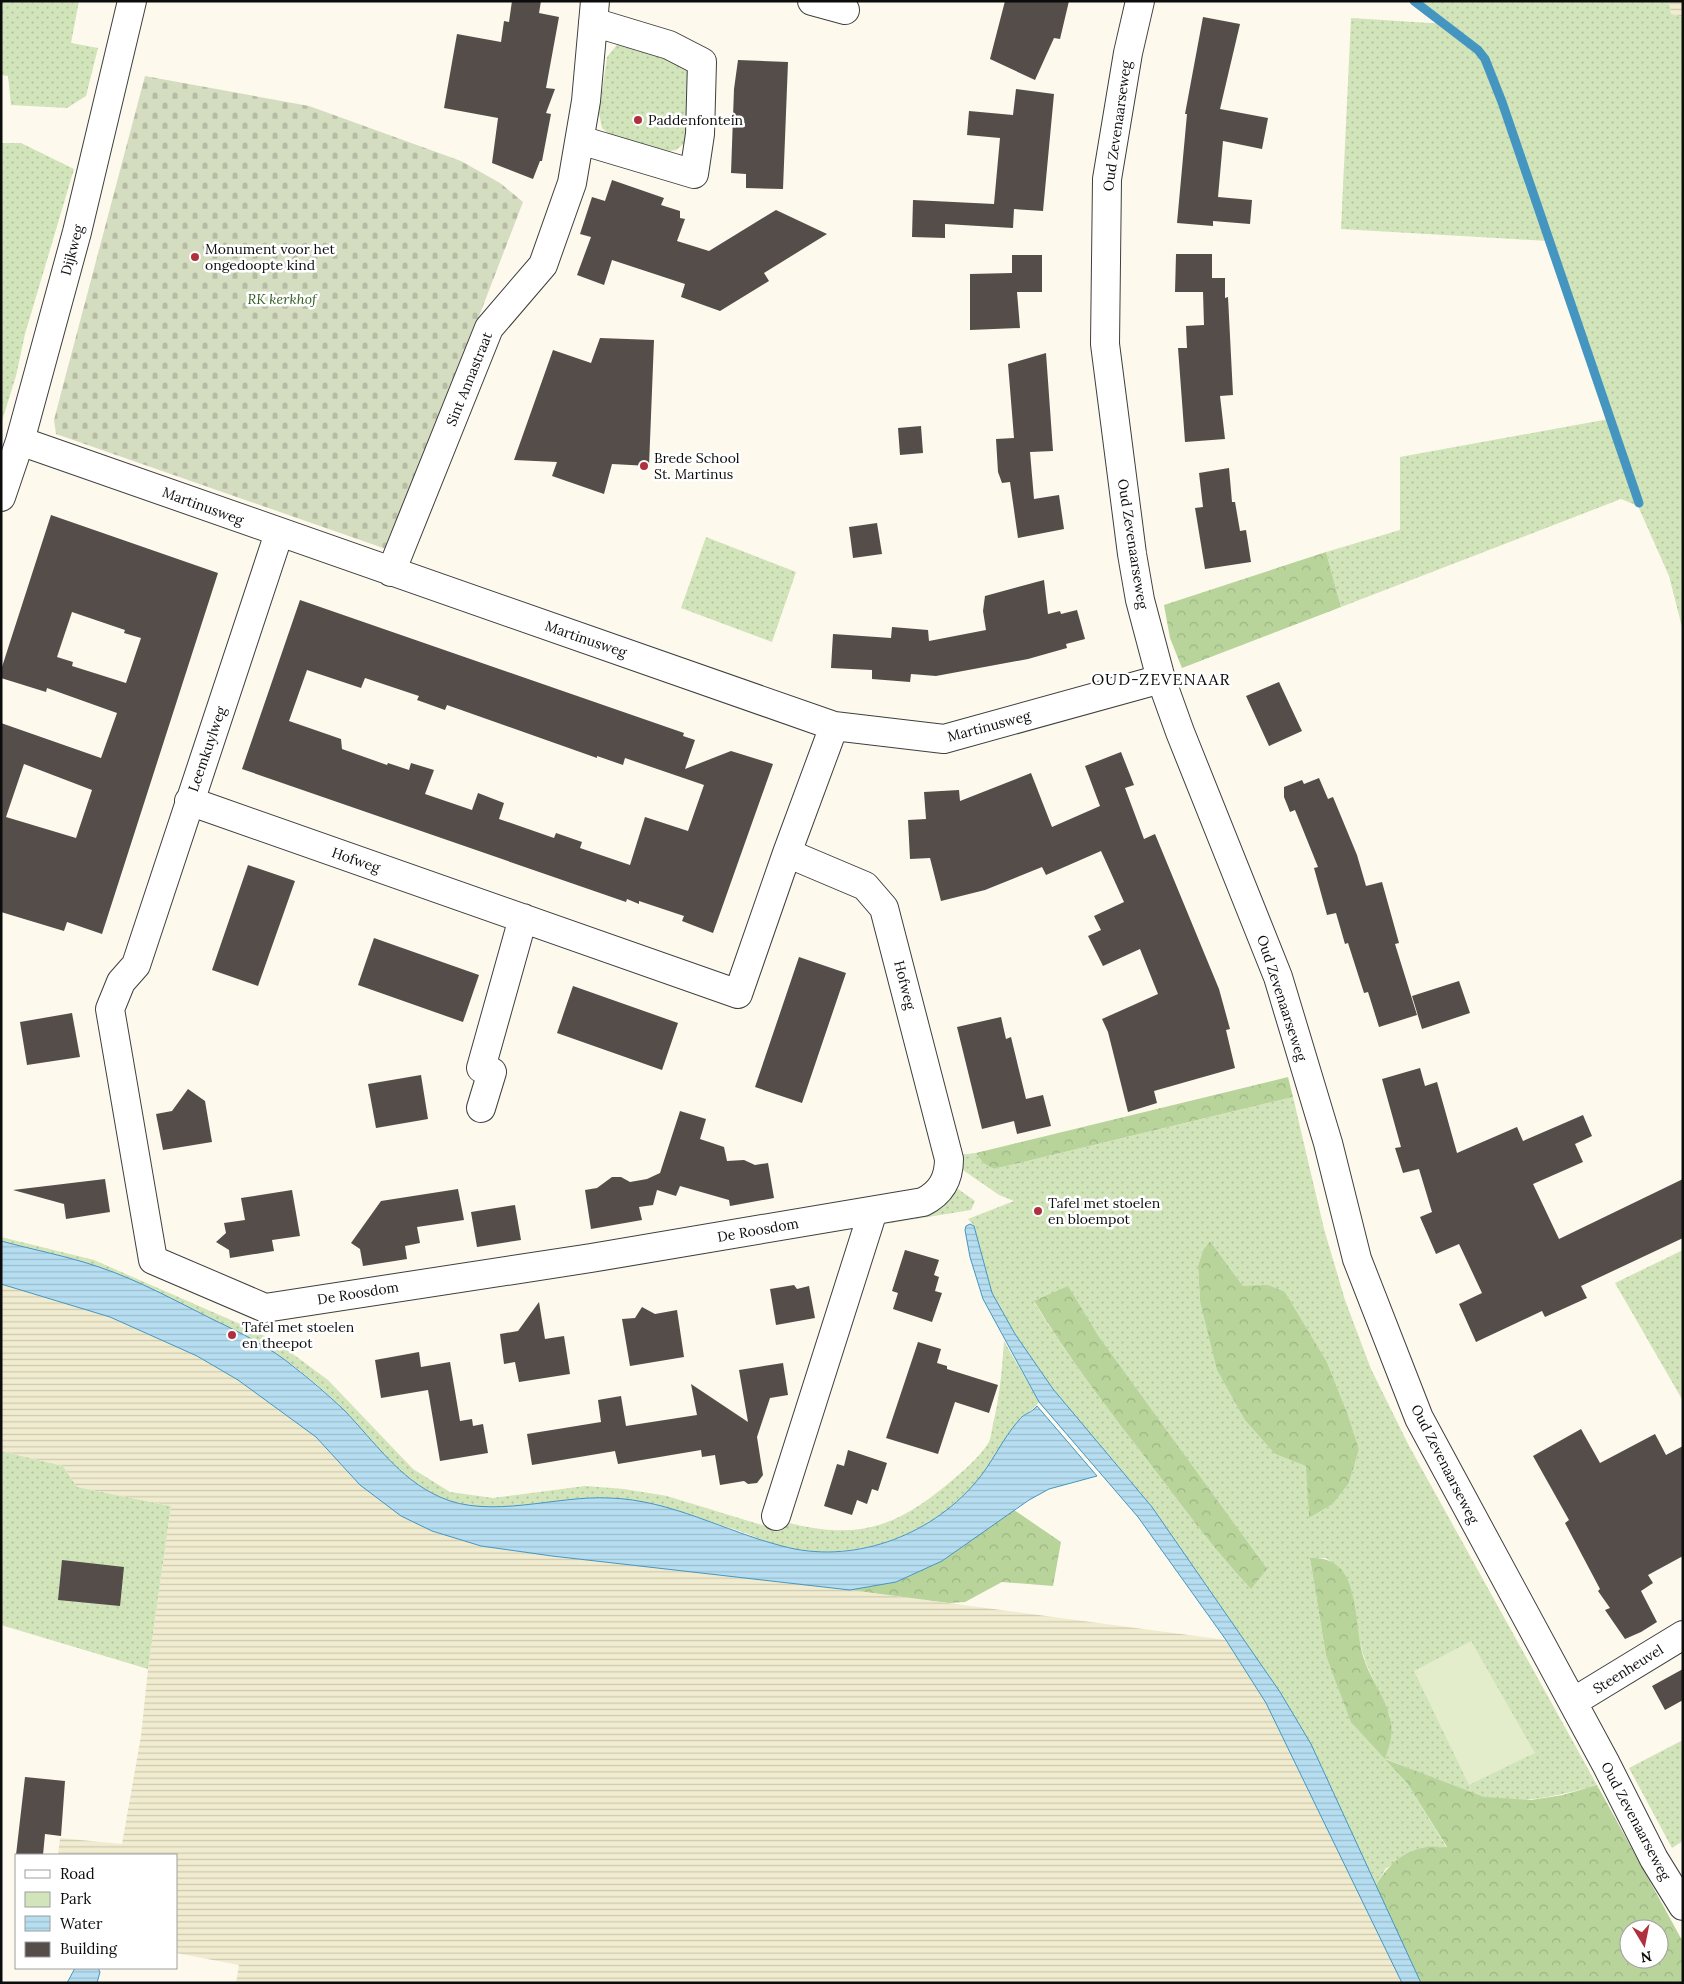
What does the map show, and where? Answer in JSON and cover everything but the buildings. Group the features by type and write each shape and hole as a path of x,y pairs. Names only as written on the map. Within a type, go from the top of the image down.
{"street":[{"name":"Dijkweg","path":"1,497 20,440 77,232 132,1"},
{"path":"812,1 845,10"},
{"name":"Oud Zevenaarseweg","path":"1140,1 1128,53 1107,179 1105,344 1132,554 1140,600 1161,679 1180,732 1278,977 1328,1144 1357,1259 1419,1418 1573,1702 1654,1859 1683,1906"},
{"name":"Sint Annastraat","path":"391,572 489,328 543,265 572,183 580,140 594,12 670,45 702,62 700,134 694,174 580,140"},
{"name":"Martinusweg","path":"20,440 279,533 834,726 944,739 1161,679"},
{"name":"Leemkuylweg","path":"136,965 279,533"},
{"name":"Hofweg","path":"189,801 738,994 834,726"},
{"name":"Hofweg","path":"787,853 864,886 884,908 949,1159 949,1173"},
{"path":"480,1108 492,1072 481,1068 524,918"},
{"name":"De Roosdom","path":"136,965 121,982 110,1009 154,1260 265,1308 591,1258 923,1202 934,1196 949,1173"},
{"path":"776,1516 873,1211"},
{"name":"Steenheuvel","path":"1573,1702 1683,1635"}],"shaded area":[{"path":"1669,1 1683,1 1683,17 1671,14"},
{"path":"1,1284 110,1317 197,1356 238,1380 316,1437 360,1485 432,1531 481,1546 552,1556 850,1590 1226,1640 1266,1703 1402,1983 236,1983 239,1965 178,1953 178,1854 58,1854 60,1838 122,1844 141,1736 148,1669 171,1506 77,1487 63,1466 1,1451"}],"green space":[{"path":"1,1 79,1 71,43 98,48 86,96 67,108 11,105 8,76 1,75"},
{"path":"1417,1 1669,1 1671,14 1683,17 1683,631 1669,576 1638,506 1621,499 1341,607 1326,552 1400,530 1400,457 1609,419 1548,241 1341,229 1351,18 1446,24"},
{"path":"621,40 687,66 692,78 686,142 676,150 669,151 610,135 602,128 599,113 607,57"},
{"name":"RK kerkhof","path":"145,76 309,106 461,161 500,183 523,202 389,550 56,434 54,420"},
{"path":"1,143 21,143 74,169 25,334 16,376 1,424"},
{"path":"706,537 796,572 772,642 681,608"},
{"path":"1326,552 1341,607 1182,668 1170,638 1164,605"},
{"path":"1288,1077 1293,1097 994,1169 983,1163 976,1153"},
{"path":"1293,1097 1324,1229 1345,1300 1371,1369 1408,1444 1597,1785 1526,1800 1497,1799 1483,1797 1459,1789 1386,1759 1407,1783 1447,1848 1428,1847 1386,1868 1375,1887 1311,1744 1280,1692 1152,1507 1053,1389 1015,1334 992,1293 974,1226 968,1219 1014,1201 999,1195 960,1168 957,1155 976,1153 983,1163 994,1169","holes":["1210,1241 1243,1286 1285,1292 1327,1362 1348,1415 1359,1449 1349,1483 1333,1504 1309,1518 1307,1466 1275,1454 1200,1301 1198,1266 1203,1250","1034,1302 1089,1321 1251,1589 1224,1559 1187,1512 1061,1344","1310,1558 1326,1558 1341,1570 1352,1593 1356,1627 1365,1661 1390,1716 1385,1758 1352,1722 1326,1656"]},
{"path":"951,1184 975,1201 971,1210 885,1224 887,1218"},
{"path":"1,1237 94,1260 256,1331 286,1349 328,1380 413,1469 450,1492 493,1498 585,1486 624,1489 667,1496 778,1530 781,1521 830,1530 851,1530 871,1527 909,1512 928,1499 965,1469 985,1448 989,1442 997,1403 1004,1341 1039,1402 1020,1418 974,1485 955,1503 934,1519 911,1532 887,1542 862,1548 837,1551 811,1551 785,1547 680,1512 647,1503 613,1498 592,1498 505,1507 483,1507 462,1504 441,1498 413,1482 389,1460 345,1411 319,1386 291,1364 255,1341 123,1276 75,1260 1,1241"},
{"path":"1210,1241 1243,1286 1268,1285 1285,1292 1327,1362 1348,1415 1359,1449 1349,1483 1333,1504 1309,1518 1306,1466 1275,1454 1245,1420 1217,1370 1200,1301 1198,1266 1203,1250"},
{"path":"1683,1250 1683,1401 1615,1283"},
{"path":"1068,1286 1099,1337 1267,1569 1251,1589 1199,1528 1105,1405 1061,1344 1034,1301"},
{"path":"1,1451 63,1466 77,1487 171,1506 148,1669 1,1625"},
{"path":"1014,1510 1061,1542 1053,1586 1002,1582 965,1602 949,1603 850,1590 896,1582 942,1561"},
{"path":"1310,1558 1318,1558 1334,1563 1347,1578 1354,1601 1365,1662 1390,1718 1390,1743 1385,1759 1484,1797 1531,1800 1563,1795 1597,1785 1683,1942 1683,1983 1421,1983 1375,1887 1390,1866 1410,1852 1427,1847 1447,1847 1407,1783 1351,1722 1326,1656"},
{"path":"1471,1641 1535,1753 1469,1785 1414,1671"},
{"path":"1683,1740 1683,1841 1672,1848 1629,1768"}],"water":[{"path":"970,1224 974,1226 992,1293 1015,1334 1053,1389 1152,1507 1280,1692 1311,1744 1421,1983 1402,1983 1266,1703 1226,1640 1138,1517 1039,1402 983,1299 970,1257 965,1230 966,1226"},
{"path":"1,1241 114,1272 157,1291 255,1341 285,1360 326,1393 388,1458 412,1480 440,1497 459,1504 502,1507 589,1498 633,1500 676,1510 782,1546 808,1551 835,1552 861,1549 887,1542 912,1532 956,1502 981,1476 1007,1435 1019,1420 1037,1406 1097,1476 1049,1489 1029,1500 942,1561 896,1582 850,1590 552,1556 481,1546 432,1531 401,1516 360,1485 316,1437 238,1380 197,1356 110,1317 1,1284"},
{"path":"74,1969 98,1969 100,1972 97,1983 67,1983"}],"waterway":[{"path":"1414,1 1478,50 1485,59 1502,102 1639,503"}],"place":[{"name":"Paddenfontein","path":"638,120"},
{"name":"Monument voor het ongedoopte kind","path":"195,257"},
{"name":"Brede School St. Martinus","path":"644,466"},
{"name":"Tafel met stoelen en bloempot","path":"1038,1211"},
{"name":"Tafel met stoelen en theepot","path":"232,1335"}],"district":[{"name":"OUD-ZEVENAAR","path":"1161,679"}]}
